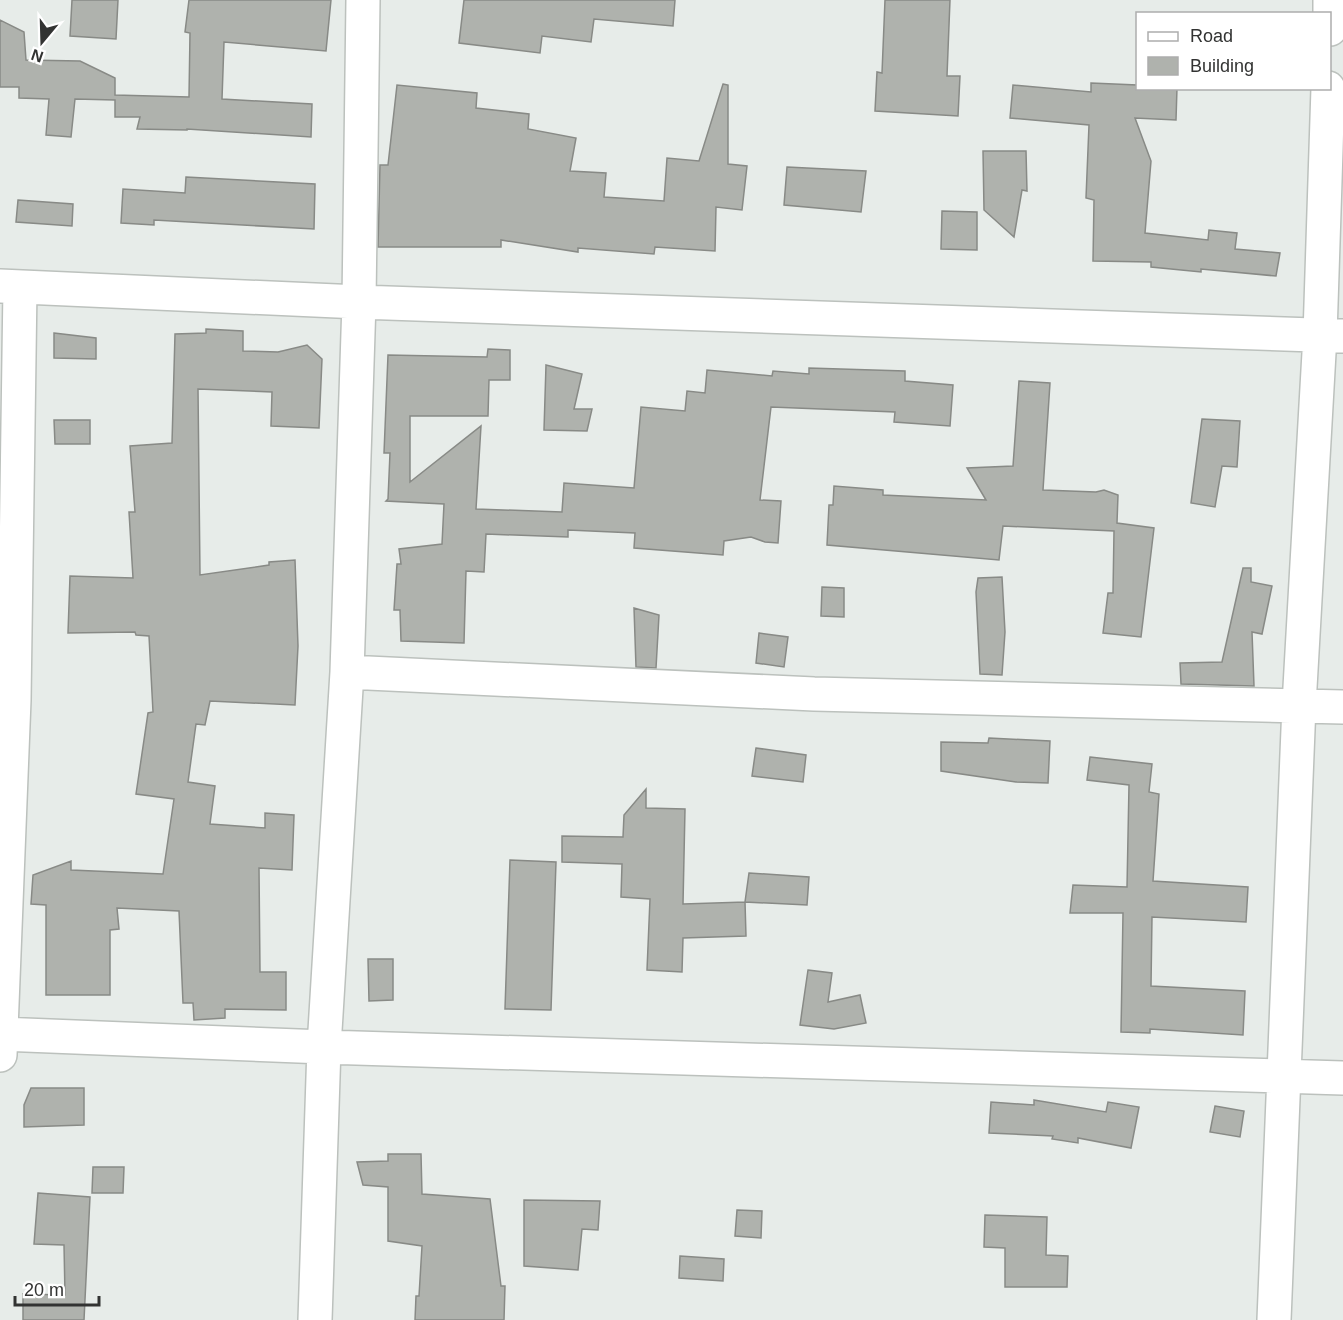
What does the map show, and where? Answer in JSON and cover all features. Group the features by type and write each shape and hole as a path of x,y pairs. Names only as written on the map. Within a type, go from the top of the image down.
{"street":[{"path":"315,1320 324,1047 347,672 359,302 363,0"},
{"path":"1274,1320 1299,705 1332,336 1328,90"},
{"path":"1332,336 359,302 10,286 14,700 0,1042 324,1047 1343,1078"},
{"path":"347,672 814,694 1343,707"}],"building":[{"path":"72,0 118,0 116,39 70,36"},
{"path":"189,0 331,0 326,51 224,42 222,99 312,104 311,137 187,129 137,129 140,117 115,117 115,100 75,99 71,137 46,135 49,99 19,98 19,87 0,87 0,20 24,32 26,60 80,61 115,78 115,95 189,97 190,33 185,32"},
{"path":"464,0 675,0 673,26 594,19 591,42 542,36 540,53 459,43"},
{"path":"885,0 950,0 947,76 960,76 958,116 875,111 877,72 882,73"},
{"path":"1091,83 1136,85 1136,90 1177,90 1176,120 1135,118 1151,161 1145,233 1208,240 1209,230 1237,233 1235,249 1280,253 1276,276 1151,267 1151,262 1093,261 1094,200 1086,198 1089,125 1010,118 1013,85 1091,92"},
{"path":"723,84 728,85 728,164 747,166 742,210 716,207 715,251 655,247 654,254 578,248 578,252 501,240 501,247 378,247 380,165 388,165 397,85 477,93 476,108 529,114 528,129 576,138 570,171 606,173 604,197 664,201 667,158 699,161"},
{"path":"983,151 1026,151 1027,191 1022,190 1014,237 984,210"},
{"path":"787,167 866,171 861,212 784,205"},
{"path":"186,177 315,184 314,229 154,220 154,225 121,223 123,189 185,193"},
{"path":"18,200 73,204 72,226 16,222"},
{"path":"942,211 977,212 977,250 941,249"},
{"path":"206,329 243,331 243,351 278,352 307,345 322,359 319,428 271,426 272,392 198,389 200,575 269,565 269,562 295,560 298,646 295,705 210,701 205,725 196,724 188,782 215,786 210,824 265,828 265,813 294,815 292,870 259,868 260,972 286,972 286,1010 225,1009 225,1018 194,1020 193,1003 183,1003 179,911 117,908 119,929 110,930 110,995 46,995 46,905 31,904 33,875 71,861 71,870 163,874 174,799 136,794 148,713 153,712 149,636 136,635 135,632 68,633 70,576 133,578 129,512 135,512 130,446 172,443 175,334 206,333"},
{"path":"54,333 96,338 96,359 54,358"},
{"path":"488,349 510,350 510,380 489,380 488,416 410,416 410,482 481,426 476,509 562,512 564,483 634,488 641,407 685,411 687,391 705,393 707,370 772,376 773,371 809,374 809,368 905,371 905,381 953,385 950,426 894,422 895,412 771,407 760,500 781,501 778,543 765,542 751,537 724,541 723,555 634,548 635,533 568,530 568,537 486,534 484,572 466,571 464,643 401,641 400,610 394,610 397,564 401,564 399,549 442,544 444,504 386,501 388,499 390,453 384,453 388,355 487,357"},
{"path":"546,365 582,374 574,409 592,409 587,431 544,430"},
{"path":"1019,381 1050,383 1043,490 1096,492 1104,490 1118,495 1117,523 1154,528 1141,637 1103,633 1108,593 1113,593 1114,531 1003,526 999,560 827,545 829,505 833,505 834,486 883,490 883,495 986,500 967,468 1013,466"},
{"path":"1202,419 1240,421 1237,467 1222,466 1215,507 1191,503"},
{"path":"54,420 90,420 90,444 55,444"},
{"path":"1243,568 1251,568 1251,582 1272,586 1262,634 1252,632 1254,686 1181,684 1180,663 1222,662"},
{"path":"1002,577 1005,632 1002,675 980,674 976,592 978,578"},
{"path":"822,587 844,588 844,617 821,616"},
{"path":"634,608 659,615 656,668 636,667"},
{"path":"759,633 788,637 784,667 756,663"},
{"path":"989,738 1050,741 1048,783 1016,782 941,771 941,742 988,743"},
{"path":"756,748 806,755 803,782 752,776"},
{"path":"1090,757 1152,764 1149,792 1159,794 1153,881 1248,887 1246,922 1152,917 1151,986 1245,991 1243,1035 1150,1029 1150,1033 1121,1032 1123,913 1070,913 1073,885 1127,887 1129,785 1087,780"},
{"path":"646,789 646,808 685,809 683,904 745,902 746,936 683,938 682,972 647,970 650,899 621,897 622,864 562,862 562,836 623,837 624,815"},
{"path":"510,860 556,862 551,1010 505,1009"},
{"path":"749,873 809,877 807,905 745,902"},
{"path":"368,959 393,959 393,1000 369,1001"},
{"path":"808,970 832,973 828,1002 860,995 866,1023 834,1029 800,1025"},
{"path":"31,1088 84,1088 84,1125 24,1127 24,1105"},
{"path":"1034,1100 1106,1112 1108,1102 1139,1107 1131,1148 1078,1138 1078,1143 1052,1139 1053,1136 989,1133 991,1102 1034,1105"},
{"path":"1215,1106 1244,1111 1240,1137 1210,1132"},
{"path":"388,1154 421,1154 422,1194 490,1199 501,1286 505,1286 504,1320 415,1320 422,1246 388,1241 388,1187 363,1185 357,1162 388,1161"},
{"path":"93,1167 124,1167 123,1193 92,1193"},
{"path":"38,1193 90,1197 84,1320 23,1320 23,1294 65,1295 64,1245 34,1244"},
{"path":"524,1200 600,1201 598,1230 582,1229 578,1270 524,1266"},
{"path":"737,1210 762,1211 761,1238 735,1236"},
{"path":"985,1215 1047,1217 1046,1255 1068,1256 1067,1287 1005,1287 1005,1248 984,1247"},
{"path":"680,1256 724,1259 723,1281 679,1278"}]}
